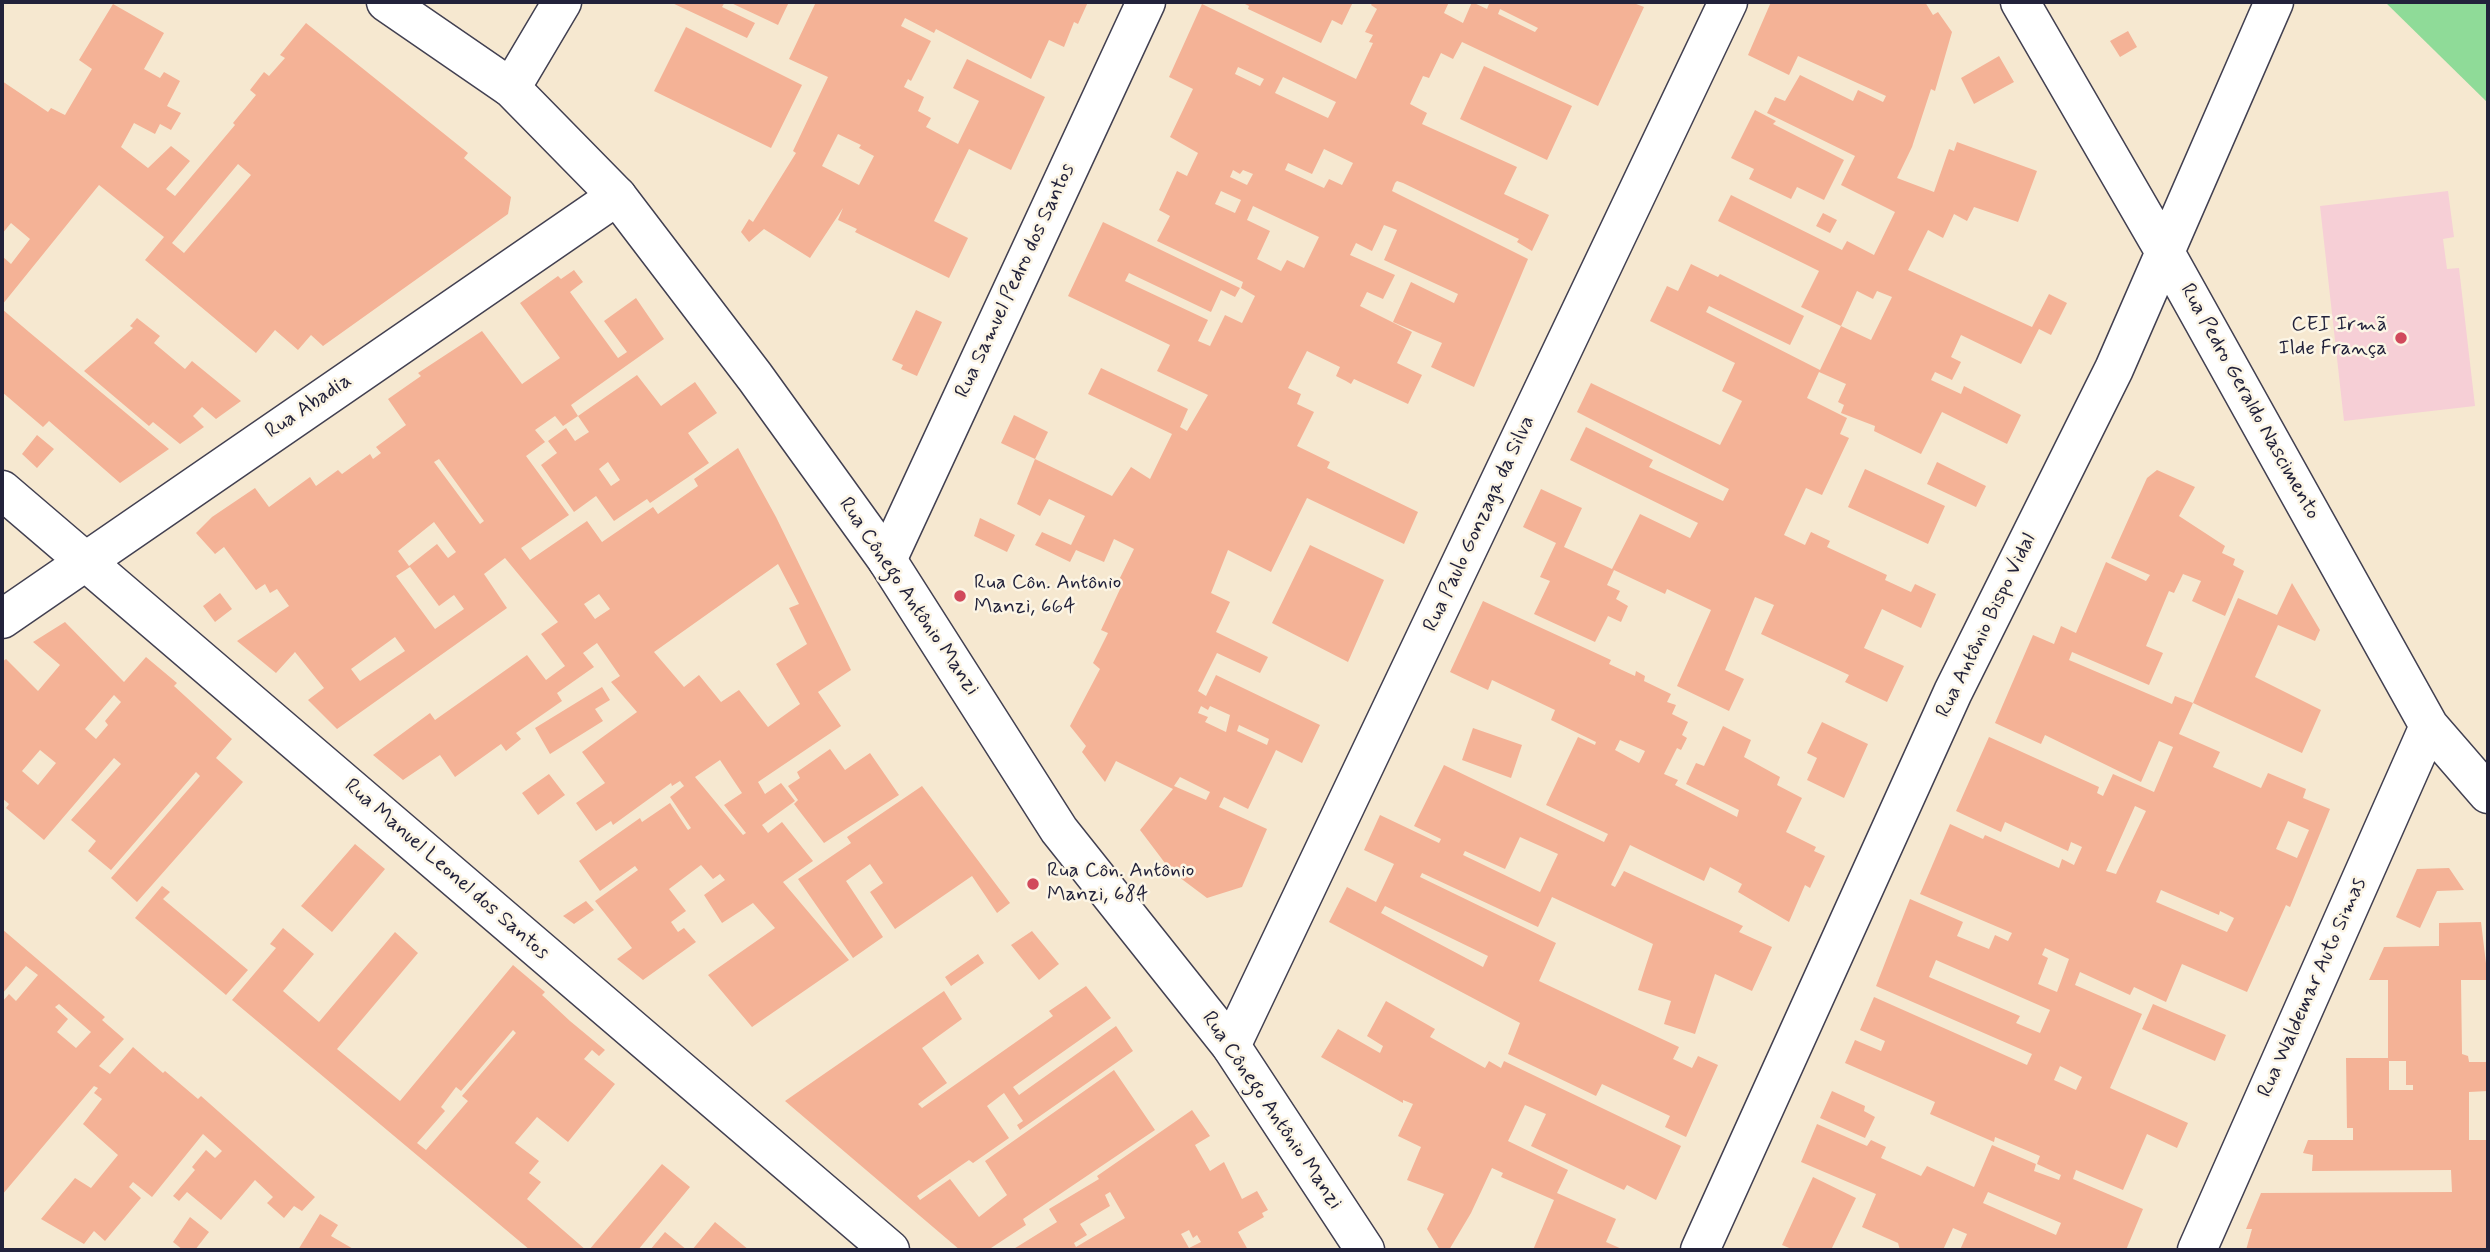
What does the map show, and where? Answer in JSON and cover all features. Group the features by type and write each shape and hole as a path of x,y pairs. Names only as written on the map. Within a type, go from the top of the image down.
{"street":[{"name":"Rua Cônego Antônio Manzi","path":"386,2 511,88 617,196 755,377 887,560 1059,830 1231,1046 1365,1250"},
{"path":"511,88 562,2"},
{"name":"Rua Samuel Pedro dos Santos","path":"887,560 1146,2"},
{"name":"Rua Paulo Gonzaga da Silva","path":"1231,1046 1728,2"},
{"name":"Rua Pedro Geraldo Nascimento","path":"2020,2 2166,254 2429,726 2488,793"},
{"name":"Rua Antônio Bispo Vidal","path":"1700,1250 1953,692 2114,369 2274,2"},
{"name":"Rua Abadia","path":"2,620 617,196"},
{"name":"Rua Manuel Leonel dos Santos","path":"2,490 890,1250"},
{"name":"Rua Waldemar Auto Simas","path":"2197,1250 2429,726"}],"shaded area":[{"name":"CEI Irmã Ilde França","path":"2448,191 2454,237 2443,239 2447,269 2459,268 2475,406 2344,421 2320,206"}],"green space":[{"path":"2385,2 2488,2 2488,103"}],"building":[{"path":"670,2 725,2 722,7 755,23 747,38"},
{"path":"729,2 789,2 778,25"},
{"path":"816,2 1088,2 1078,24 1074,22 1064,47 1049,40 1031,79 936,29 934,33 905,18 901,26 931,41 911,81 908,79 904,87 924,97 918,111 931,118 926,127 958,144 979,101 953,88 967,59 1045,97 1011,170 969,149 934,221 968,238 949,278 855,232 857,229 838,220 843,208 810,258 764,229 749,242 741,232 749,219 753,222 796,153 793,151 828,77 789,59","holes":["838,134 861,145 859,148 874,156 859,185 822,166"]},
{"path":"1241,2 1353,2 1342,25 1332,20 1321,43 1248,9 1249,6"},
{"path":"1373,2 1449,2 1444,13 1463,23 1472,2 1487,9 1489,4 1485,2 1631,2 1644,7 1598,106 1462,42 1453,59 1441,53 1429,78 1423,76 1410,104 1427,113 1422,124 1517,167 1504,194 1549,215 1532,251 1517,242 1519,239 1397,181 1392,191 1528,259 1474,387 1431,367 1442,343 1393,322 1411,282 1454,303 1458,294 1384,260 1397,230 1384,225 1372,251 1356,243 1350,255 1395,275 1383,299 1367,292 1360,306 1412,332 1397,363 1422,375 1408,404 1354,379 1351,384 1336,376 1340,367 1307,351 1288,388 1301,394 1297,404 1314,412 1297,446 1330,462 1327,468 1418,512 1404,544 1307,498 1271,572 1228,550 1211,593 1230,602 1216,632 1268,657 1260,673 1217,653 1198,691 1206,696 1216,675 1320,725 1302,763 1276,750 1248,809 1224,797 1219,807 1267,829 1242,887 1207,898 1171,871 1140,830 1173,789 1116,761 1105,782 1082,752 1086,746 1070,726 1100,669 1093,663 1108,633 1101,630 1121,587 1117,584 1134,549 1114,539 1104,562 1076,550 1070,562 1035,545 1042,532 1071,545 1085,516 1049,499 1040,516 1017,504 1035,459 1112,496 1131,467 1150,479 1172,434 1088,394 1101,368 1188,409 1180,427 1187,431 1208,395 1157,371 1170,345 1068,296 1103,222 1240,288 1235,297 1221,290 1211,312 1129,273 1125,281 1208,320 1198,341 1210,346 1225,315 1242,323 1255,296 1241,288 1243,282 1157,241 1170,216 1159,210 1177,171 1187,176 1198,153 1170,137 1193,89 1169,77 1202,4 1356,79 1373,43 1369,42 1373,35 1365,32 1377,9 1371,5","holes":["1500,9 1538,28 1535,32 1498,14","1238,67 1264,79 1260,86 1235,74","1283,77 1336,102 1328,118 1275,93","1324,149 1353,163 1342,185 1329,179 1324,188 1285,170 1288,163 1312,174","1233,170 1240,174 1243,170 1253,174 1247,185 1230,177","1221,191 1241,200 1235,213 1215,204","1253,206 1319,237 1304,268 1287,260 1281,271 1257,259 1270,231 1247,220","1201,706 1208,710 1210,706 1230,715 1226,732 1205,722 1208,717 1198,713","1239,725 1269,739 1267,745 1237,731","1180,777 1210,792 1206,800 1174,786"]},
{"path":"1771,2 1925,2 1933,15 1938,12 1952,32 1935,91 1931,89 1912,147 1897,178 1934,192 1949,149 1954,151 1957,142 2037,171 2018,222 1974,207 1967,221 1954,214 1943,238 1928,230 1908,270 2032,327 2049,294 2067,303 2051,335 2039,329 2021,364 1961,335 1951,357 1961,362 1952,380 1935,372 1931,380 1961,394 1964,386 2021,415 2007,444 1942,412 1921,454 1874,431 1875,426 1841,413 1844,405 1838,402 1846,384 1819,372 1807,398 1847,418 1840,434 1849,438 1822,495 1806,488 1784,535 1805,545 1811,532 1830,541 1827,547 1887,575 1885,580 1911,592 1915,584 1936,594 1921,628 1882,609 1864,648 1904,666 1887,702 1845,682 1849,675 1761,634 1774,605 1755,597 1725,670 1744,679 1729,711 1677,686 1711,610 1667,589 1665,594 1614,570 1607,585 1620,591 1616,599 1628,606 1621,622 1608,616 1595,642 1534,614 1550,581 1540,577 1556,543 1523,527 1541,489 1582,508 1564,547 1612,569 1640,514 1690,538 1698,523 1570,460 1586,427 1653,460 1649,467 1723,501 1729,489 1577,412 1591,383 1720,445 1742,401 1722,391 1735,363 1650,321 1667,286 1678,291 1691,264 1718,277 1720,274 1804,316 1790,345 1709,306 1706,312 1820,370 1841,326 1801,307 1819,271 1718,221 1731,195 1842,250 1847,241 1874,255 1895,212 1841,185 1855,156 1767,113 1775,97 1785,101 1800,75 1853,101 1858,90 1883,102 1886,96 1798,56 1789,75 1748,55","holes":["1857,291 1873,299 1877,291 1892,297 1871,340 1841,326"]},
{"path":"113,4 164,33 144,69 160,78 164,72 180,81 167,106 181,113 171,130 160,124 155,134 134,123 121,147 148,168 171,146 190,161 166,189 175,196 235,125 233,123 256,95 250,90 264,72 269,76 285,58 280,55 306,23 468,153 464,158 511,197 508,214 323,346 311,335 298,350 275,330 256,353 145,260 164,237 99,185 2,305 2,256 11,264 30,239 11,223 2,234 2,81 48,112 51,108 65,115 92,69 79,60","holes":["238,164 251,175 184,253 172,243"]},
{"path":"686,27 802,85 771,148 654,91"},
{"path":"2128,31 2137,47 2120,57 2110,41"},
{"path":"1999,56 2014,82 1974,104 1961,78"},
{"path":"1484,66 1572,106 1547,160 1460,119"},
{"path":"1755,110 1776,121 1773,124 1844,160 1824,200 1797,187 1791,199 1749,179 1754,169 1731,158"},
{"path":"1823,213 1837,220 1830,233 1816,226"},
{"path":"574,270 583,282 570,292 618,358 627,352 604,321 636,298 664,339 571,405 578,416 563,426 555,416 535,430 545,442 526,456 569,515 521,548 530,560 587,521 602,542 653,507 658,514 698,486 694,479 738,448 776,517 851,670 818,692 841,726 758,782 765,794 781,783 795,801 762,825 768,833 782,822 813,861 783,882 849,960 752,1027 708,975 775,928 753,903 722,923 704,895 725,880 720,874 713,879 701,865 669,889 686,911 671,922 678,932 684,928 696,942 643,980 617,959 632,948 595,901 638,870 635,866 600,891 579,861 640,818 642,822 670,803 688,830 691,828 670,797 684,786 680,781 672,786 671,783 613,825 611,821 596,831 576,803 605,783 582,752 637,712 611,682 620,676 597,643 583,653 594,667 557,693 562,701 516,733 521,739 506,751 501,744 455,777 440,755 403,780 373,755 430,713 435,720 527,655 546,680 565,666 541,634 558,622 505,558 484,574 507,608 337,729 308,700 324,688 295,652 276,673 237,641 289,606 277,589 270,593 265,584 256,590 224,547 215,554 196,533 212,517 255,488 269,507 310,477 316,486 338,470 342,474 370,454 373,459 381,453 376,447 406,425 388,399 421,376 418,373 482,331 522,384 560,358 520,303 558,276 561,279","holes":["439,459 484,521 480,524 434,462","434,522 456,552 448,558 437,544 409,566 398,551","778,564 799,604 789,608 807,644 776,664 800,704 768,727 739,690 721,702 699,675 684,687 654,652","410,567 439,606 454,595 464,609 435,629 396,576","599,594 610,609 595,619 584,604","395,637 405,651 360,681 351,669","720,760 742,793 724,805 746,833 743,835 695,777"]},
{"path":"2,309 169,449 120,483 49,421 43,427 2,392"},
{"path":"916,310 942,322 917,376 901,369 903,365 892,360"},
{"path":"137,318 160,336 154,343 185,369 192,361 241,401 216,419 202,407 193,416 204,427 180,444 153,422 149,426 84,371 133,328 130,326"},
{"path":"637,375 661,406 695,382 717,413 688,433 709,463 650,503 647,499 614,521 596,496 574,512 541,465 557,453 548,441 566,428 575,441 589,432 578,416","holes":["608,462 620,480 611,486 599,469"]},
{"path":"1014,415 1048,432 1035,459 1001,443"},
{"path":"37,435 54,449 37,468 22,454"},
{"path":"1937,462 1986,486 1976,507 1927,484"},
{"path":"1865,469 1945,506 1928,544 1848,507"},
{"path":"2157,470 2195,487 2179,516 2225,546 2222,553 2235,559 2233,565 2244,571 2225,616 2192,601 2201,581 2183,574 2174,593 2169,591 2146,646 2163,653 2149,685 2072,652 2069,660 2172,704 2175,696 2193,703 2179,734 2220,752 2213,767 2261,788 2268,773 2306,789 2303,798 2330,809 2290,907 2286,905 2247,992 2182,964 2166,1002 2134,987 2130,995 2080,972 2075,985 2142,1014 2110,1088 2188,1123 2177,1148 2147,1134 2123,1190 2076,1170 2073,1179 2143,1209 2126,1250 1960,1250 1967,1234 1953,1228 1943,1250 1900,1250 1898,1243 1862,1227 1876,1194 1801,1162 1817,1124 1867,1146 1871,1140 1886,1147 1881,1158 1921,1176 1927,1166 1974,1187 1992,1145 2036,1164 2034,1171 2059,1180 2061,1175 2037,1164 2040,1156 1995,1137 1994,1142 1930,1114 1935,1102 1845,1063 1855,1040 1881,1051 1885,1041 1860,1030 1874,997 2027,1065 2032,1054 1876,986 1910,899 1963,922 1957,936 1989,949 1995,935 2008,941 2012,933 1920,894 1950,824 1983,839 1985,835 2059,868 2062,859 2074,865 2082,847 2071,842 2068,851 2005,822 2001,832 1956,811 1989,737 2099,787 2097,793 2103,796 2113,774 2154,792 2173,747 2159,741 2141,782 2045,735 2041,744 1995,723 2033,635 2054,644 2061,626 2076,633 2106,562 2146,581 2150,575 2111,558 2147,478","holes":["2135,806 2146,811 2116,874 2106,871","2288,821 2309,830 2297,858 2276,849","2161,890 2219,915 2220,911 2234,918 2227,932 2156,902","2045,948 2069,959 2057,992 2038,984 2048,958 2042,955","1936,960 2050,1010 2040,1033 2016,1023 2020,1016 1929,977","2060,1066 2082,1077 2076,1090 2054,1080","1988,1192 2061,1223 2056,1235 1983,1203"]},
{"path":"980,518 1015,535 1007,552 974,536"},
{"path":"1310,545 1384,580 1348,662 1272,623"},
{"path":"2292,583 2320,630 2315,641 2278,625 2255,677 2321,710 2302,753 2193,703 2238,598 2277,615"},
{"path":"220,593 232,609 215,622 203,606"},
{"path":"1483,601 1611,660 1609,664 1635,676 1636,671 1645,676 1644,681 1671,694 1667,702 1676,705 1672,714 1688,722 1682,735 1687,738 1681,750 1677,748 1664,774 1678,780 1675,785 1737,817 1739,810 1686,784 1696,763 1704,766 1723,726 1751,740 1744,757 1780,777 1777,785 1802,798 1786,832 1816,847 1814,851 1825,856 1810,888 1805,885 1789,922 1738,892 1742,884 1710,867 1704,881 1630,845 1611,885 1615,887 1624,871 1743,926 1739,932 1772,947 1752,991 1715,974 1695,1034 1664,1024 1671,1001 1638,990 1653,944 1552,897 1538,927 1422,873 1420,877 1556,943 1539,981 1679,1047 1673,1059 1692,1068 1698,1056 1718,1065 1686,1137 1665,1127 1670,1116 1602,1084 1596,1096 1508,1054 1520,1023 1329,922 1347,887 1376,902 1394,864 1364,850 1380,815 1439,843 1441,839 1414,826 1444,765 1604,842 1608,834 1546,805 1578,737 1595,745 1596,742 1551,720 1555,710 1492,680 1488,690 1450,672","holes":["1620,740 1645,751 1639,763 1615,750","1520,837 1558,854 1540,892 1463,855 1465,851 1505,869","1385,906 1488,956 1483,967 1381,913"]},
{"path":"65,622 124,682 146,657 177,683 174,686 232,739 216,758 243,782 137,902 111,878 200,776 196,772 111,870 88,851 96,841 71,820 121,764 114,758 44,840 6,808 9,804 2,798 2,662 6,659 38,691 60,665 33,642","holes":["114,695 121,702 105,721 108,725 96,739 85,729","40,750 56,763 38,785 22,771"]},
{"path":"602,687 610,700 595,709 603,721 550,754 535,728"},
{"path":"1822,722 1868,744 1844,798 1807,780 1817,758 1807,753"},
{"path":"1473,728 1522,745 1511,778 1462,760"},
{"path":"830,749 845,770 870,753 899,795 824,843 794,804 798,800 788,786 800,778 797,772"},
{"path":"549,774 565,795 538,815 522,793"},
{"path":"922,786 1010,903 997,913 972,876 895,929 870,892 883,883 870,864 846,881 883,937 853,958 798,879 851,843 847,837"},
{"path":"355,844 385,869 332,932 301,906"},
{"path":"2449,868 2464,890 2437,891 2420,928 2396,917 2417,869"},
{"path":"162,886 170,892 163,899 248,970 226,995 135,918"},
{"path":"586,901 594,910 574,924 563,916"},
{"path":"2481,922 2488,980 2461,980 2462,1054 2468,1056 2469,1062 2488,1062 2488,1091 2469,1092 2469,1140 2488,1140 2488,1250 2246,1250 2252,1229 2246,1229 2261,1193 2452,1192 2451,1170 2312,1171 2313,1155 2303,1153 2308,1140 2353,1140 2353,1128 2347,1128 2346,1058 2388,1058 2388,980 2369,980 2384,947 2439,946 2439,923","holes":["2389,1061 2406,1061 2406,1085 2413,1085 2413,1090 2389,1090"]},
{"path":"283,928 314,954 283,991 319,1022 395,932 418,953 337,1049 400,1101 513,965 545,992 542,995 570,1021 605,1050 599,1056 592,1050 584,1059 615,1084 568,1142 537,1117 515,1143 539,1161 529,1173 541,1182 527,1199 586,1250 530,1250 232,1000 276,948 270,944","holes":["513,1030 516,1033 462,1096 468,1101 426,1150 417,1143 445,1111 441,1107 456,1087 461,1091"]},
{"path":"2,929 105,1017 102,1020 124,1039 99,1066 110,1074 133,1047 198,1099 201,1096 315,1197 302,1211 294,1206 284,1218 267,1203 273,1197 255,1180 221,1220 187,1192 179,1201 173,1196 195,1170 192,1167 206,1150 215,1158 222,1151 203,1134 152,1197 133,1182 129,1187 141,1198 105,1241 94,1231 84,1244 41,1219 75,1178 91,1188 118,1155 83,1124 102,1099 94,1093 98,1088 94,1086 2,1195 2,1002 9,994 16,1001 38,975 26,966 2,994","holes":["59,1004 91,1032 76,1048 57,1032 68,1019 55,1007"]},
{"path":"1032,931 1059,964 1039,980 1011,945"},
{"path":"978,954 984,963 951,986 945,977"},
{"path":"1086,986 1111,1018 1013,1087 1019,1095 1116,1026 1133,1051 1020,1130 1017,1125 1023,1121 1004,1093 987,1106 1009,1138 973,1163 969,1160 917,1196 920,1200 950,1179 979,1217 1007,1195 985,1161 1114,1070 1155,1130 1023,1219 1026,1225 988,1250 960,1250 785,1101 944,991 962,1019 922,1048 947,1083 918,1104 922,1108 1053,1016 1049,1011"},
{"path":"1386,1001 1435,1029 1430,1037 1485,1068 1489,1061 1501,1068 1504,1061 1681,1146 1656,1200 1627,1185 1624,1190 1531,1146 1546,1114 1525,1105 1508,1141 1568,1170 1557,1193 1616,1219 1606,1242 1624,1250 1533,1250 1554,1200 1501,1177 1503,1173 1492,1168 1471,1213 1449,1250 1440,1250 1427,1229 1444,1194 1407,1180 1421,1147 1398,1136 1413,1104 1403,1100 1403,1103 1321,1057 1338,1029 1380,1053 1383,1046 1367,1036"},
{"path":"2153,1004 2226,1035 2215,1061 2142,1029"},
{"path":"1832,1091 1865,1106 1864,1111 1875,1117 1865,1138 1820,1118"},
{"path":"1192,1110 1210,1136 1195,1145 1210,1171 1224,1162 1242,1199 1257,1191 1268,1210 1262,1213 1264,1217 1238,1232 1248,1250 1012,1250 1057,1222 1049,1209 1099,1179 1097,1176","holes":["1110,1192 1125,1218 1076,1247 1074,1243 1087,1235 1080,1224 1110,1206 1105,1195","1189,1230 1193,1238 1197,1235 1201,1242 1189,1248 1181,1234"]},
{"path":"662,1164 690,1187 638,1250 589,1250"},
{"path":"1813,1177 1856,1198 1831,1250 1794,1250 1782,1245"},
{"path":"320,1214 338,1225 331,1236 355,1250 298,1250"},
{"path":"190,1217 209,1232 195,1250 183,1250 173,1242"},
{"path":"715,1222 749,1250 692,1250"},
{"path":"665,1232 687,1250 650,1250"}],"place":[{"name":"CEI Irmã Ilde França","path":"2401,338"},
{"name":"Rua Côn. Antônio Manzi, 664","path":"960,596"},
{"name":"Rua Côn. Antônio Manzi, 684","path":"1033,884"}]}
